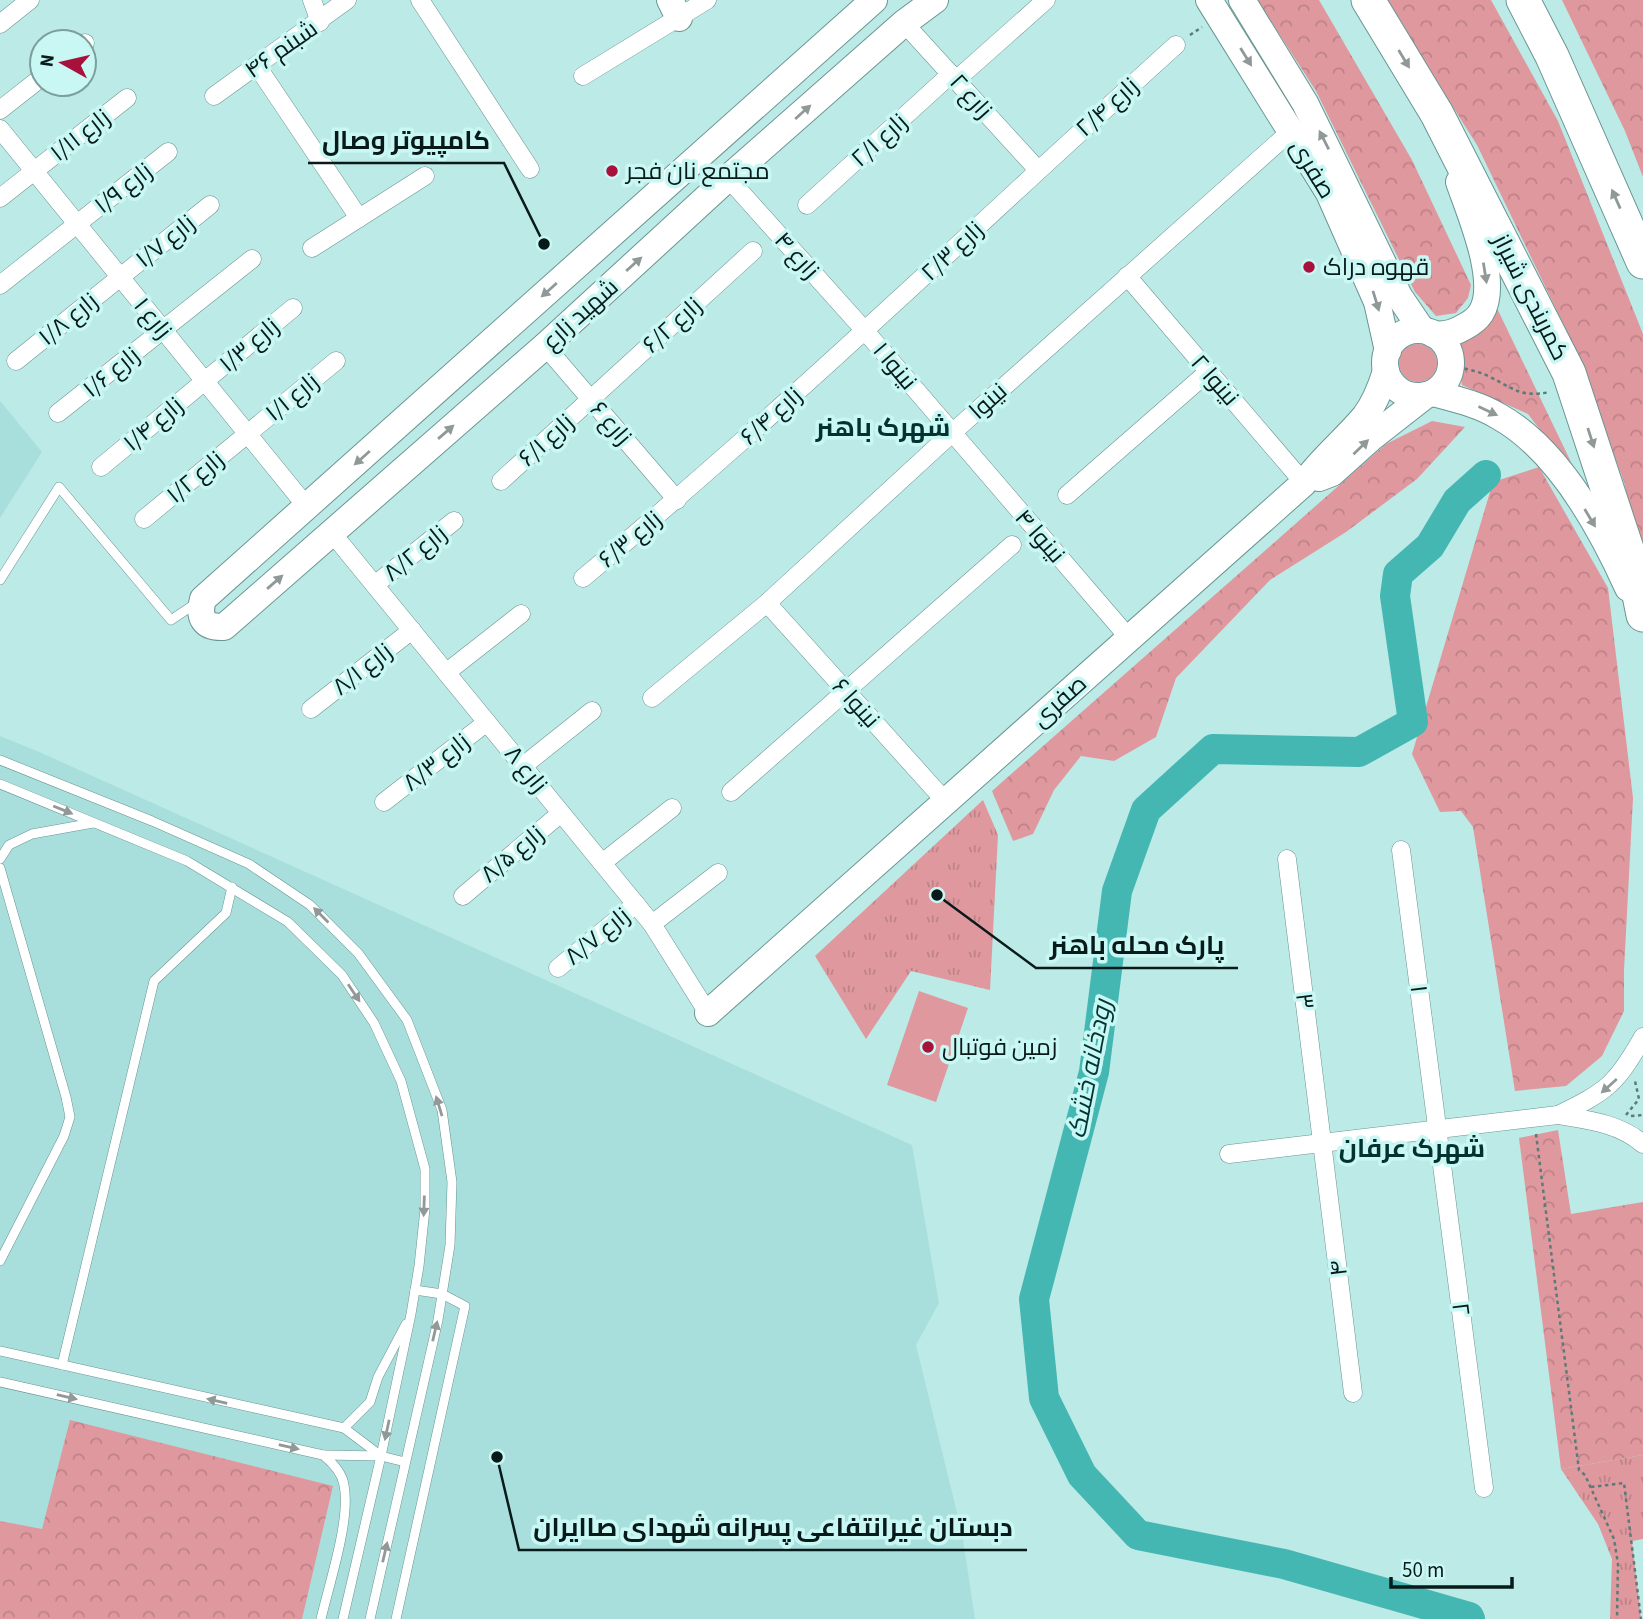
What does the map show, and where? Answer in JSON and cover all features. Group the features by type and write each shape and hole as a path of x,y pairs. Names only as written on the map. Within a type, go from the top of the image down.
{"highway":[{"name":"کمربندی شیراز","path":"1368,0 1437,114 1569,373 1634,570 1643,615"},
{"path":"1523,0 1552,56 1643,262"}],"street":[{"path":"0,24 30,0"},
{"path":"312,0 320,22"},
{"name":"۴۶ شبنم","path":"214,96 347,0"},
{"path":"421,0 530,169"},
{"path":"583,76 674,9 707,0"},
{"name":"شهید زارع","path":"874,0 202,599 199,611 204,621 214,628 224,627 545,346 728,178 904,23 935,0"},
{"name":"۲/۱ زارع","path":"807,205 953,77 1046,0"},
{"path":"1242,0 1306,103 1399,296 1428,332 1448,348 1451,365 1448,378 1430,394 1371,438 1332,472 1304,483"},
{"name":"صفری","path":"708,1013 1304,483 1373,404 1387,361 1377,302 1362,263 1329,193 1214,7"},
{"name":"۲ زارع","path":"904,23 1038,170"},
{"name":"۲/۴ زارع","path":"1038,170 1176,45"},
{"path":"257,66 359,218"},
{"path":"0,110 28,88"},
{"name":"۱/۱۱ زارع","path":"0,198 127,98"},
{"path":"1437,114 1477,237 1486,274 1487,291 1480,315 1457,331 1442,335 1412,331 1402,335 1387,361 1397,388 1406,394 1430,394 1473,404 1498,416 1544,452 1596,527 1643,622"},
{"name":"۱ زارع","path":"0,130 307,507"},
{"name":"نینوا","path":"652,698 767,603 952,433 1291,131"},
{"name":"۱/۹ زارع","path":"0,285 168,152"},
{"name":"۲/۳ زارع","path":"866,332 1038,170"},
{"path":"312,248 425,176"},
{"name":"۴ زارع","path":"728,178 866,332"},
{"name":"۱/۷ زارع","path":"120,277 210,205"},
{"name":"۶/۲ زارع","path":"590,399 753,251"},
{"name":"۱/۶ زارع","path":"58,413 252,259"},
{"name":"۲ نینوا","path":"1127,276 1304,483"},
{"name":"۱/۸ زارع","path":"16,361 120,277"},
{"name":"۱/۳ زارع","path":"205,381 293,308"},
{"name":"۱ نینوا","path":"866,332 952,433"},
{"name":"۶/۴ زارع","path":"677,500 866,332"},
{"name":"۶ زارع","path":"545,346 677,500"},
{"name":"۱/۱ زارع","path":"247,434 336,361"},
{"path":"1067,495 1208,372"},
{"name":"۱/۴ زارع","path":"101,467 205,381"},
{"name":"۶/۱ زارع","path":"501,481 590,399"},
{"name":"۴ نینوا","path":"952,433 1129,638"},
{"name":"۱/۲ زارع","path":"144,519 247,434"},
{"name":"۶/۳ زارع","path":"583,578 677,500"},
{"name":"۸/۲ زارع","path":"376,584 454,521"},
{"name":"۸ زارع","path":"332,533 652,924 708,1013"},
{"path":"731,792 1012,545"},
{"name":"۶ نینوا","path":"767,603 946,802"},
{"path":"447,672 521,614"},
{"name":"۸/۱ زارع","path":"312,709 412,629"},
{"path":"523,766 592,711"},
{"name":"۸/۳ زارع","path":"384,802 487,722"},
{"path":"602,863 672,808"},
{"name":"۸/۵ زارع","path":"463,896 561,813"},
{"name":"۱","path":"1401,850 1437,1129"},
{"name":"۳","path":"1287,859 1322,1143"},
{"path":"652,924 718,873"},
{"name":"۸/۷ زارع","path":"558,968 636,904"},
{"path":"1558,1115 1597,1096 1617,1079 1643,1037"},
{"path":"1229,1154 1558,1115 1606,1123 1643,1143"},
{"name":"۲","path":"1437,1129 1484,1488"},
{"name":"۴","path":"1322,1143 1353,1393"}],"lane":[{"path":"0,580 59,486 171,620 202,599"},
{"path":"0,760 152,821 249,864 310,905 358,953 407,1020 442,1110 452,1182 450,1245 442,1294 370,1619"},
{"path":"0,784 187,861 288,922 342,975 374,1023 401,1081 425,1170 425,1209 411,1314 382,1456 343,1619"},
{"path":"0,859 9,845 32,834 95,823"},
{"path":"0,868 70,1117 64,1136 0,1261"},
{"path":"62,1365 154,981 226,913 232,887"},
{"path":"396,1619 465,1306 442,1294 415,1290"},
{"path":"344,1428 370,1402 379,1377 411,1314"},
{"path":"0,1351 344,1428 382,1456"},
{"path":"0,1382 323,1455 382,1456 405,1462"},
{"path":"321,1619 345,1510 344,1484 336,1466 323,1455"}],"path":[{"path":"1176,45 1214,7"},
{"path":"1451,365 1486,375 1516,392 1535,394 1553,391"},
{"path":"1639,1099 1625,1117 1643,1115"},
{"path":"1534,1118 1579,1470 1585,1475 1615,1539 1619,1564 1617,1619"},
{"path":"1591,1487 1624,1483 1642,1619"}],"shaded area":[{"path":"0,401 42,452 0,518"},
{"path":"0,736 912,1145 939,1303 916,1345 962,1533 975,1619 0,1619"}],"green space":[{"path":"1257,0 1319,0 1412,160 1471,285 1468,298 1456,313 1436,316 1415,292 1316,91"},
{"path":"1385,0 1491,0 1558,121 1643,334 1643,564 1624,482 1569,336 1477,145"},
{"path":"1562,0 1643,0 1643,177 1625,131"},
{"path":"1495,304 1582,485 1528,414 1462,385 1456,345"},
{"path":"1418,344 1431,350 1437,363 1431,376 1418,382 1405,376 1399,363 1405,350"},
{"path":"1432,421 1465,427 1417,479 1346,532 1270,580 1176,678 1156,737 1114,761 1081,756 1054,790 1033,834 1013,841 992,791 1386,444"},
{"path":"1539,467 1608,588 1633,798 1624,1011 1602,1056 1566,1086 1515,1091 1473,827 1461,811 1440,812 1412,754 1493,482"},
{"path":"983,800 998,835 990,990 911,971 866,1039 815,956"},
{"name":"زمین فوتبال","path":"919,991 968,1008 936,1102 887,1085"},
{"path":"1558,1130 1571,1214 1643,1202 1643,1455 1561,1469 1519,1138"},
{"path":"70,1420 333,1486 302,1619 0,1619 0,1521 42,1529"},
{"path":"1643,1455 1643,1539 1632,1541 1641,1619 1610,1619 1612,1559 1598,1524 1561,1469"}],"waterway":[{"name":"رودخانه خشک","path":"1470,1619 1284,1564 1138,1535 1082,1475 1044,1398 1034,1299 1094,1072 1117,891 1146,810 1213,749 1359,752 1413,722 1395,596 1398,574 1430,546 1457,501 1486,475"}],"place":[{"name":"مجتمع نان فجر","path":"612,171"},
{"name":"کامپیوتر وصال","path":"544,244"},
{"name":"قهوه دراک","path":"1309,267"},
{"name":"پارک محله باهنر","path":"937,895"},
{"name":"زمین فوتبال","path":"928,1047"},
{"name":"دبستان غیرانتفاعی پسرانه شهدای صاایران","path":"497,1457"}],"district":[{"name":"شهرک باهنر","path":"883,427"},
{"name":"شهرک عرفان","path":"1412,1148"}]}
